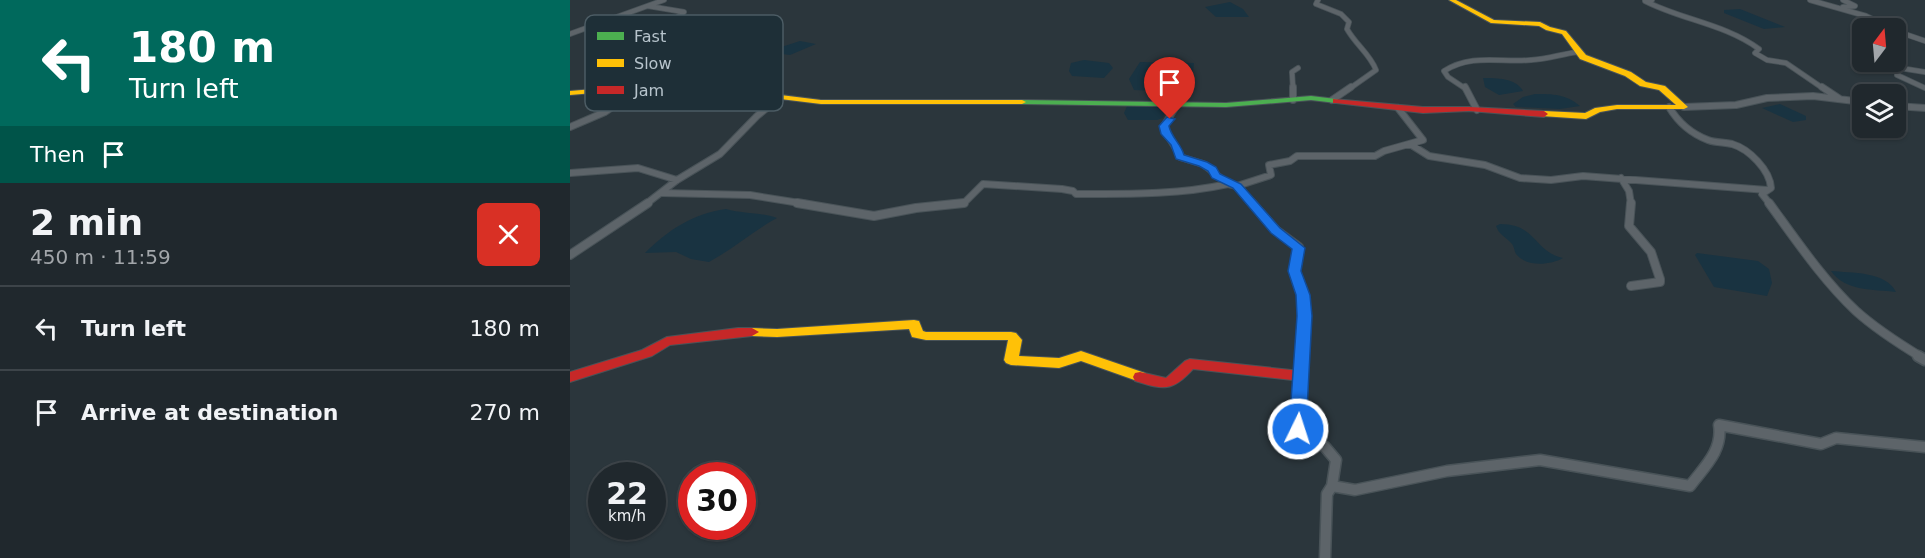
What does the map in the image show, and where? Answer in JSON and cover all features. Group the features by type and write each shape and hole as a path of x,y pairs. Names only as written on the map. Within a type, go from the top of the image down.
{"street":[{"path":"623,15 664,0"},
{"path":"1318,0 1316,4 1341,14 1349,22 1347,29 1356,45 1371,57 1376,70 1332,100"},
{"path":"1452,0 1493,22 1540,24 1548,29 1564,32 1569,35 1567,39 1582,57 1628,74 1642,84 1662,88 1684,107"},
{"path":"1652,0 1646,1 1663,12 1732,32 1747,39 1759,50 1755,53 1767,60 1785,63 1840,99"},
{"path":"1810,0 1870,18"},
{"path":"1837,7 1855,6 1843,0"},
{"path":"648,6 684,12 680,15"},
{"path":"570,34 585,29"},
{"path":"1906,34 1925,41"},
{"path":"1477,110 1466,88 1448,77 1444,71 1453,63 1480,59 1536,59 1578,52"},
{"path":"1293,100 1292,72 1298,68"},
{"path":"1925,72 1899,68 1897,75 1925,88"},
{"path":"570,93 585,92"},
{"path":"783,97 821,102 1226,105 1293,100 1332,100 1398,108 1586,116 1598,110 1617,107 1736,105 1767,98 1852,101"},
{"path":"1178,103 1164,126 1166,134 1176,145 1179,157 1203,164 1232,185 1276,230 1299,248 1295,271 1303,295 1305,316 1298,429 1325,447 1336,459 1332,486 1328,494 1324,558"},
{"path":"1669,107 1678,119 1693,132 1714,142 1732,144 1767,171 1772,182 1771,188 1762,194 1793,238 1848,303 1892,339 1925,360"},
{"path":"1906,107 1925,108"},
{"path":"662,193 750,195 874,216 916,208 964,203 982,184 1048,187 1073,191 1076,194 1142,196 1198,191 1271,175 1269,165 1297,156 1375,156 1384,151 1423,140 1398,108"},
{"path":"570,127 607,111"},
{"path":"570,255 662,193 677,180 720,154 762,111"},
{"path":"1410,144 1429,156 1485,165 1521,178 1551,180 1583,176 1767,190"},
{"path":"570,173 638,168 677,180"},
{"path":"1620,178 1629,191 1631,201 1629,225 1651,252 1660,279 1660,282 1631,286"},
{"path":"570,377 647,353 667,341 738,332 777,333 914,324 917,334 926,336 1011,336 1015,340 1011,360 1059,363 1081,356 1163,385 1173,382 1191,364 1301,376"},
{"path":"1332,486 1355,490 1447,471 1540,460 1690,486 1712,461 1718,446 1721,429 1719,425 1821,444 1836,438 1925,447"}],"water":[{"path":"1230,2 1243,9 1249,17 1216,17 1205,7"},
{"path":"1740,9 1785,27 1764,29 1724,13 1724,10"},
{"path":"800,41 816,44 790,55 783,54 783,46"},
{"path":"1084,60 1109,63 1113,68 1104,78 1072,76 1069,71 1071,63"},
{"path":"1140,62 1194,63 1192,80 1179,92 1134,90 1129,79"},
{"path":"1483,78 1511,81 1523,91 1499,95 1485,87"},
{"path":"1535,94 1559,96 1570,99 1580,106 1560,109 1516,107 1513,104 1523,97"},
{"path":"1170,103 1163,118 1157,120 1128,120 1124,113 1128,104"},
{"path":"1780,104 1806,116 1806,120 1793,122 1762,108"},
{"path":"726,209 777,218 709,262 691,259 676,252 645,253 682,224 714,211"},
{"path":"1500,224 1521,228 1553,255 1563,258 1540,264 1522,260 1512,244 1497,229 1496,226"},
{"path":"1697,253 1758,261 1769,269 1772,283 1767,296 1714,287 1695,255"},
{"path":"1831,271 1867,274 1884,280 1896,292 1852,286 1837,278"}],"traffic: fast":[{"path":"1022,102 1226,105 1311,98 1336,101"}],"traffic: slow":[{"path":"1452,0 1493,22 1540,24 1548,29 1564,32 1583,57 1628,74 1643,84 1662,88 1684,107 1617,107 1598,110 1586,116 1544,114"},
{"path":"570,93 585,92"},
{"path":"783,97 821,102 1022,102"},
{"path":"752,332 777,333 914,324 917,334 926,336 1011,336 1015,340 1011,360 1059,363 1081,356 1140,377"}],"traffic: jam":[{"path":"1336,101 1423,110 1469,109 1544,114"},
{"path":"570,377 647,353 667,341 752,332"},
{"path":"1140,377 1168,383 1190,364 1301,376"}],"route":[{"path":"1170,119 1164,126 1166,134 1176,145 1179,157 1203,164 1228,184 1237,186 1276,230 1299,248 1295,271 1303,295 1305,316 1302,330 1298,429"}]}
